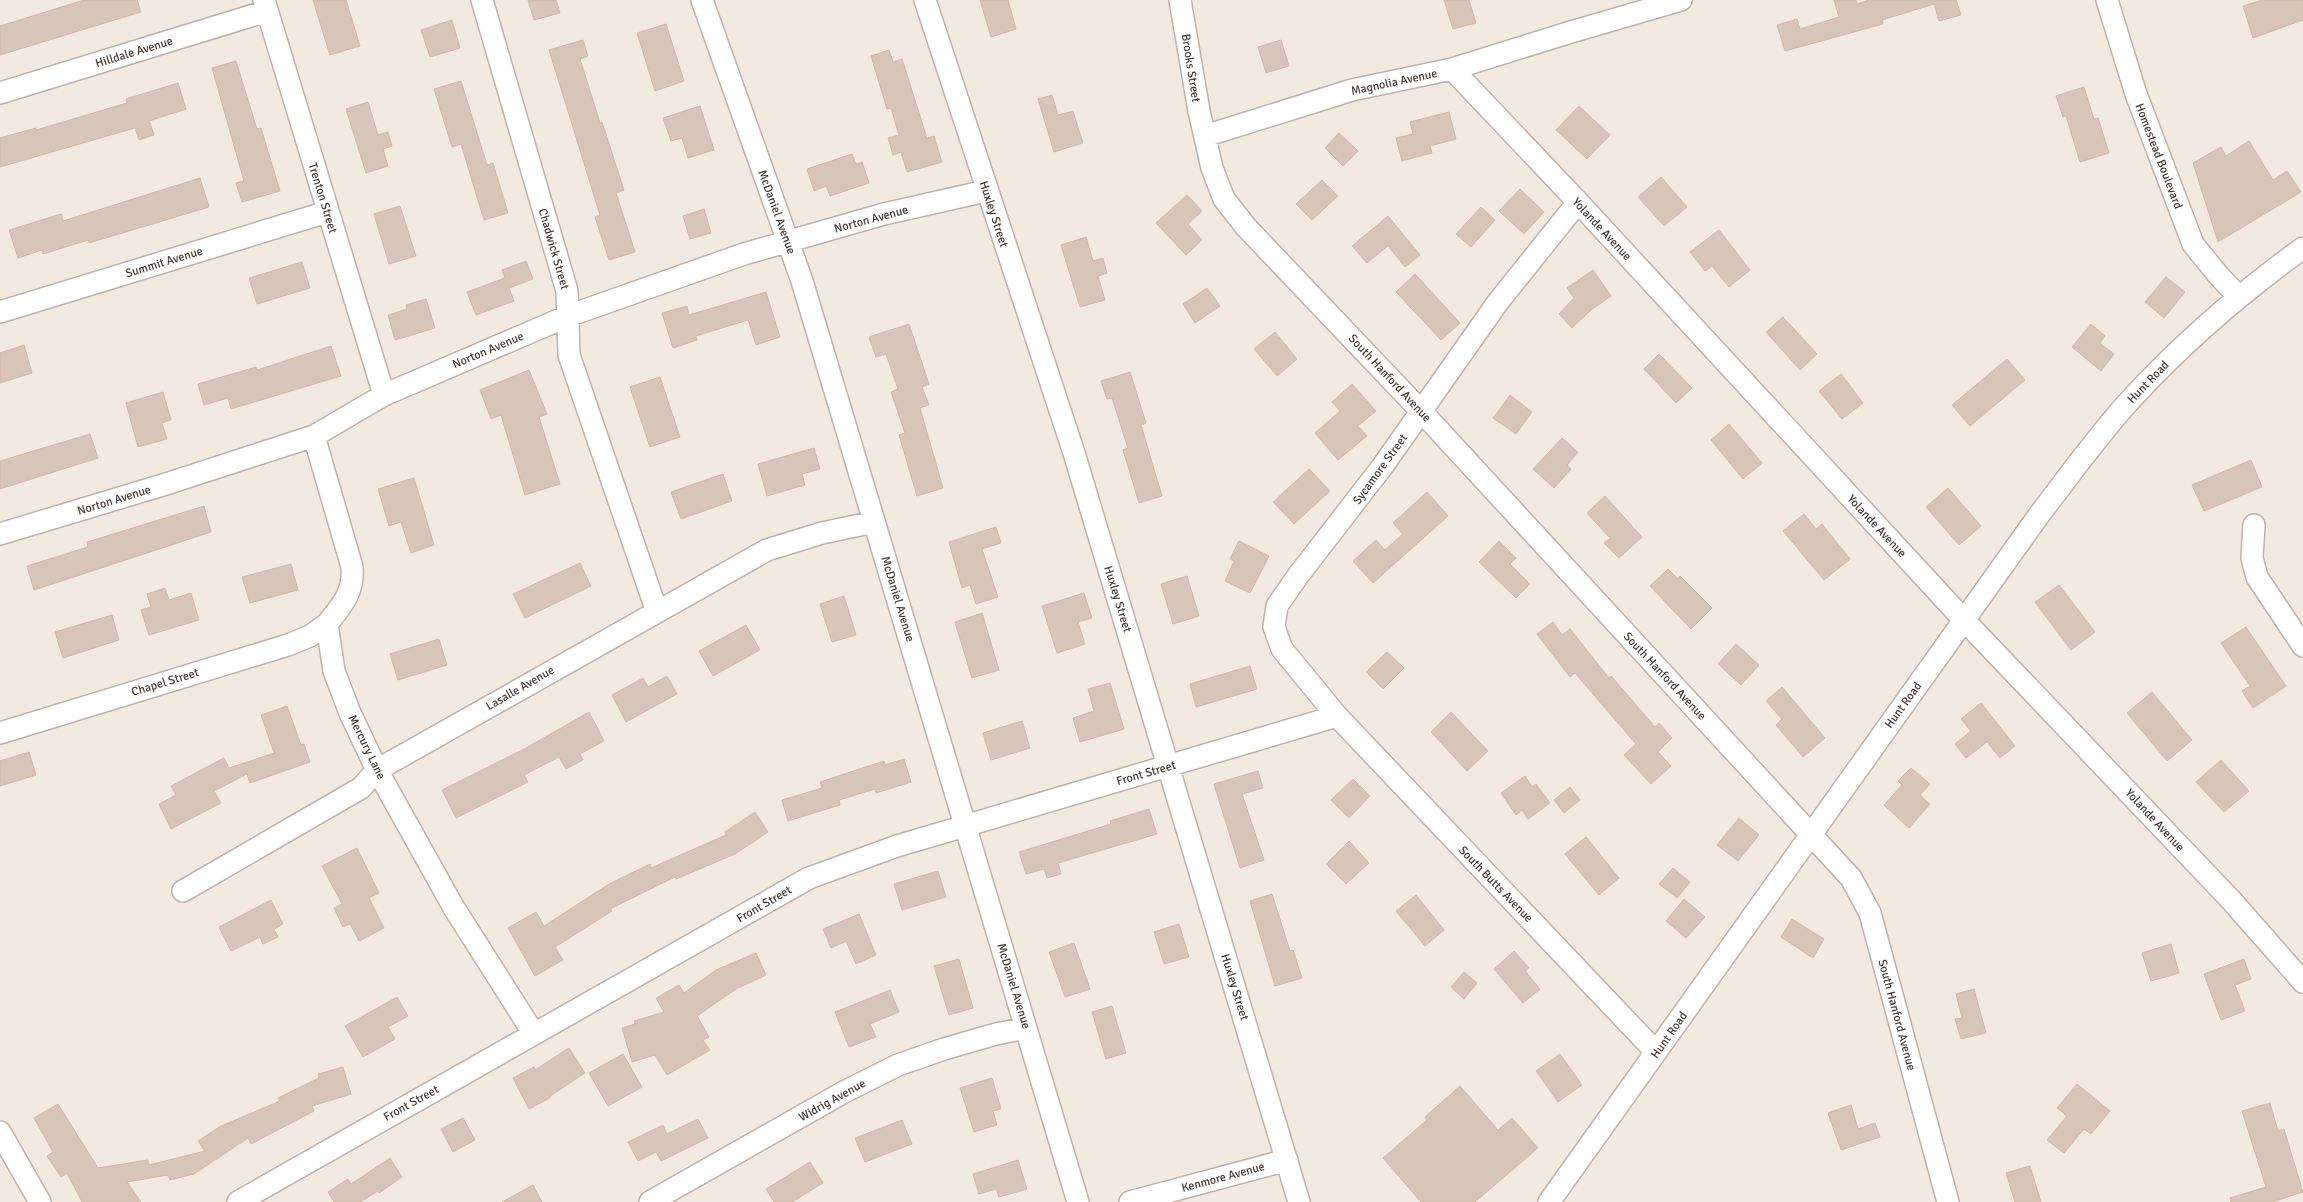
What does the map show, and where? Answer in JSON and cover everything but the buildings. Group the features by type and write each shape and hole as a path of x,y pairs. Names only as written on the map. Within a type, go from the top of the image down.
{"street":[{"name":"Chadwick Street","path":"482,0 567,291 569,355 658,612"},
{"name":"McDaniel Avenue","path":"702,0 788,242 967,826 1078,1202"},
{"name":"Huxley Street","path":"925,0 986,191 1074,453 1299,1202"},
{"name":"Brooks Street","path":"1180,0 1204,136"},
{"name":"Magnolia Avenue","path":"1204,136 1352,90 1452,69 1682,0"},
{"name":"Homestead Boulevard","path":"2107,0 2136,94 2193,244 2219,276 2239,296"},
{"name":"Hilldale Avenue","path":"0,93 265,6"},
{"name":"Trenton Street","path":"265,6 384,395"},
{"name":"Yolande Avenue","path":"1452,69 1578,202 1964,620 2231,900 2303,982"},
{"name":"South Hanford Avenue","path":"1204,136 1212,168 1224,199 1246,227 1421,411 1851,878 1870,913 1948,1202"},
{"name":"Norton Avenue","path":"0,534 166,484 314,436 384,395 568,316 744,254 884,214 986,191"},
{"name":"Sycamore Street","path":"1336,716 1282,649 1274,627 1278,606 1421,411 1498,302 1578,202"},
{"name":"Summit Avenue","path":"0,312 327,212"},
{"name":"Hunt Road","path":"1549,1202 2039,515 2133,397 2196,332 2239,296 2303,248"},
{"path":"314,436 346,542 353,578 349,595 327,624"},
{"name":"Lasalle Avenue","path":"183,891 361,788 377,770 767,550 822,533 874,522"},
{"path":"2254,525 2252,558 2257,577 2303,646"},
{"name":"Chapel Street","path":"0,733 288,644 310,636 327,624"},
{"name":"Mercury Lane","path":"327,624 334,672 350,713 377,770 454,908 534,1034"},
{"name":"Front Street","path":"238,1202 809,878 897,846 1336,716"},
{"name":"South Butts Avenue","path":"1336,716 1656,1052"},
{"name":"Widrig Avenue","path":"650,1202 844,1092 898,1065 944,1049 1026,1028"},
{"path":"0,1132 40,1202"},
{"name":"Kenmore Avenue","path":"1130,1202 1287,1160"}]}
